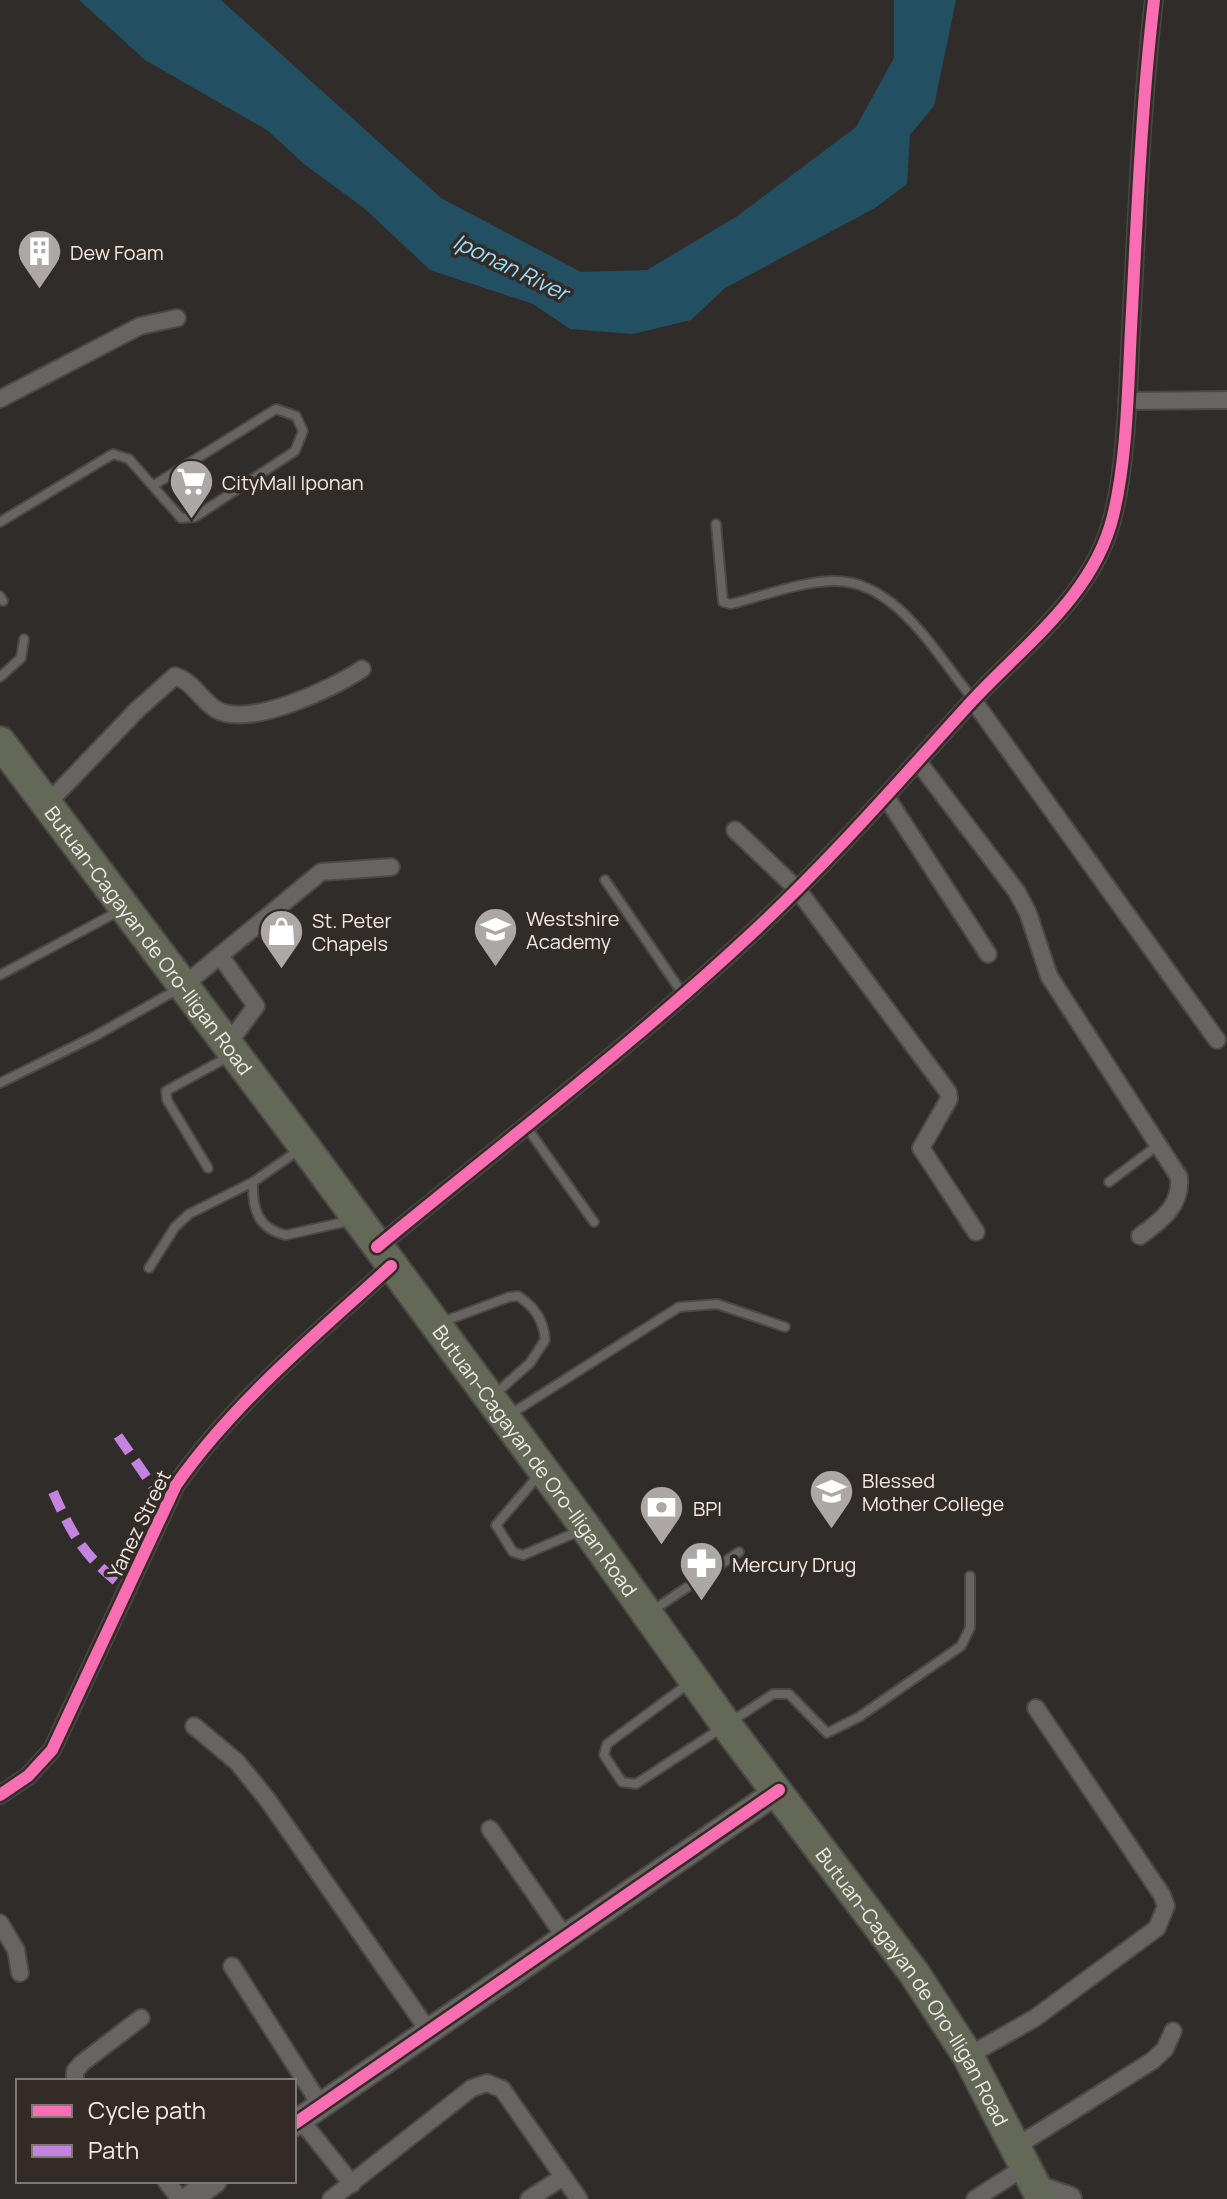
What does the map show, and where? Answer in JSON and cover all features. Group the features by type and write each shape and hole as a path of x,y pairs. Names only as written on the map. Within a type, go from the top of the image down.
{"highway":[{"name":"Butuan-Cagayan de Oro-Iligan Road","path":"0,742 304,1146 355,1219 544,1470 727,1726 779,1790 914,1973 968,2056 1030,2175"}],"street":[{"name":"Yanez Street","path":"0,1795 28,1776 52,1750 176,1485 198,1454 384,1256 524,1125 683,994 798,890 1076,593 1100,553 1113,515 1127,401 1146,65 1154,0"},
{"path":"0,399 140,326 177,318"},
{"path":"1127,401 1227,400"},
{"path":"46,805 137,710 175,676 187,680 220,711 235,714 308,699 362,669"},
{"path":"973,700 1217,1040"},
{"path":"919,763 1017,892 1028,913 1049,976 1179,1177 1180,1191 1164,1219 1140,1236"},
{"path":"887,798 988,954"},
{"path":"735,830 798,890 948,1092 949,1099 921,1148 976,1232"},
{"path":"183,986 321,872 391,867"},
{"path":"221,957 256,1006 230,1050"},
{"path":"968,2056 1035,2018 1133,1948 1157,1928 1164,1917 1162,1895 1036,1708"},
{"path":"194,1726 237,1762 267,1799 428,2030"},
{"path":"352,2184 297,2122 779,1790"},
{"path":"490,1829 565,1937"},
{"path":"0,1923 16,1950 20,1973"},
{"path":"232,1966 320,2104"},
{"path":"75,2079 75,2071 82,2063 141,2018"},
{"path":"975,2199 1030,2175 1165,2049 1173,2031"},
{"path":"331,2199 472,2088 487,2083 502,2089 579,2199"},
{"path":"1030,2175 1069,2199"},
{"path":"529,2199 563,2177"},
{"path":"168,2183 180,2199"},
{"path":"189,2199 211,2183"}],"lane":[{"path":"0,522 113,454 129,459 181,518 195,517 295,451 303,431 296,416 276,409 154,485"},
{"path":"716,524 723,602 731,604 834,581 862,585 887,597 910,620 973,700"},
{"path":"0,677 21,658 24,639"},
{"path":"605,880 683,994"},
{"path":"0,975 125,908"},
{"path":"0,1083 95,1036 183,986"},
{"path":"208,1168 167,1100 166,1091 230,1050"},
{"path":"524,1125 594,1222"},
{"path":"1109,1182 1158,1145"},
{"path":"149,1268 175,1227 189,1214 253,1182 304,1146"},
{"path":"253,1182 256,1214 266,1226 279,1234 355,1219"},
{"path":"435,1325 509,1297 518,1296 531,1305 542,1323 545,1340 498,1408"},
{"path":"498,1408 679,1307 717,1304 785,1327"},
{"path":"544,1470 496,1525 513,1552 523,1555 586,1528"},
{"path":"648,1613 739,1552"},
{"path":"694,1680 607,1744 604,1755 622,1782 636,1784 773,1694 789,1694 827,1733 859,1717 961,1646 970,1628 970,1576"}],"water":[{"name":"Iponan River","path":"79,0 221,0 441,198 581,272 647,270 736,217 856,127 894,58 894,0 956,0 934,106 910,135 907,184 875,208 725,288 691,320 633,334 570,329 533,304 430,270 364,208 304,164 267,130 145,60"}],"marked path":[{"path":"118,1436 168,1508"},
{"path":"53,1492 68,1523 91,1558 129,1591"}],"cycle path":[{"path":"377,1247 613,1055 780,907 972,701 1055,617 1090,570 1104,544 1113,516 1124,448 1137,205 1154,0"},
{"path":"0,1795 28,1776 52,1750 176,1485 250,1397 391,1266"},
{"path":"296,2123 779,1790"}],"place":[{"name":"Dew Foam","path":"39,291"},
{"name":"CityMall Iponan","path":"191,521"},
{"name":"Westshire Academy","path":"495,969"},
{"name":"St. Peter Chapels","path":"281,970"},
{"name":"Blessed Mother College","path":"831,1531"},
{"name":"BPI","path":"662,1547"},
{"name":"Mercury Drug","path":"701,1603"}]}
